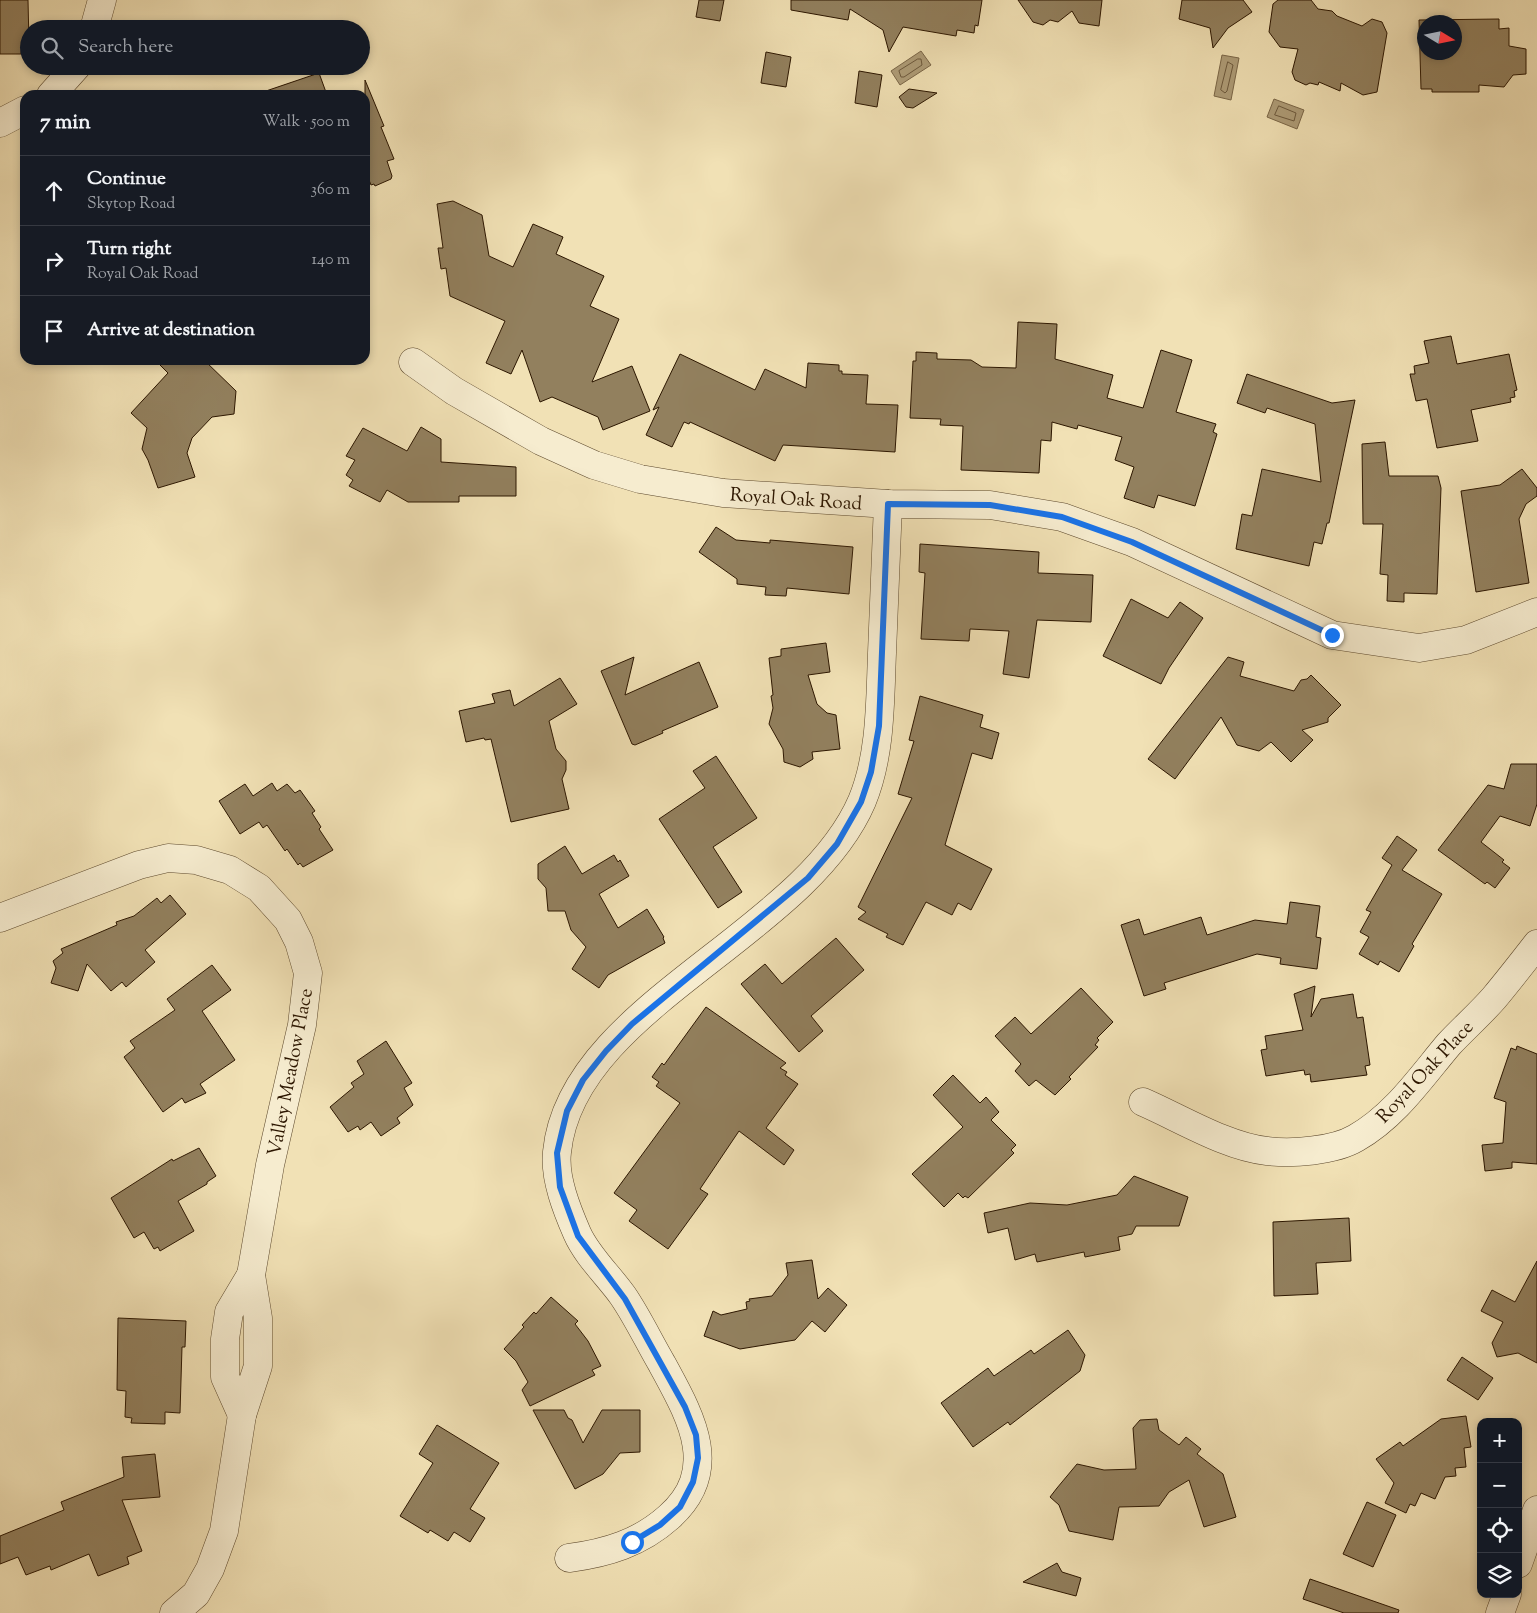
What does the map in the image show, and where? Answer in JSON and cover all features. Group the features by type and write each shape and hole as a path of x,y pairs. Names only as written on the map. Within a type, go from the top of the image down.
{"street":[{"path":"96,20 102,0"},
{"path":"55,90 69,75"},
{"path":"0,123 20,113"},
{"name":"Royal Oak Road","path":"413,362 454,391 541,441 594,465 631,477 723,493 888,504 990,505 1062,517 1132,542 1332,635 1419,648 1466,640 1537,612"},
{"path":"569,1558 605,1553 632,1542 660,1525 680,1507 693,1482 698,1458 696,1435 681,1399 625,1299 578,1236 560,1187 557,1153 567,1111 583,1080 606,1051 632,1024 808,878 837,844 861,802 871,772 879,726 888,504"},
{"name":"Valley Meadow Place","path":"0,918 139,865 168,858 196,860 230,870 258,888 288,920 299,942 308,973 302,1025 270,1165 251,1275 258,1318 258,1366 242,1415 224,1530 210,1569 196,1594 174,1613"},
{"name":"Royal Oak Place","path":"1143,1102 1226,1140 1266,1151 1308,1150 1331,1147 1355,1139 1382,1120 1411,1090 1450,1043 1493,998 1537,944"},
{"name":"Valley Meadow Place","path":"242,1415 225,1377 227,1327 229,1312 251,1275"},
{"path":"227,1327 258,1331"},
{"path":"1522,1553 1537,1510"},
{"path":"1500,1613 1506,1598"}],"water":[{"path":"921,51 931,65 900,85 891,71"},
{"path":"1222,55 1239,58 1231,100 1214,96"},
{"path":"1274,99 1304,110 1297,129 1267,117"}],"building":[{"path":"0,0 28,0 28,20 20,20 20,54 0,54"},
{"path":"699,0 724,0 720,21 696,17"},
{"path":"791,0 982,0 978,26 975,25 974,33 957,30 956,36 903,27 889,52 883,30 850,9 848,20 791,10"},
{"path":"1018,0 1102,0 1099,26 1079,23 1072,11 1058,22 1050,20 1043,25 1033,22"},
{"path":"1182,0 1243,0 1252,12 1228,28 1213,48 1210,28 1179,19"},
{"path":"1278,0 1311,0 1318,9 1332,11 1337,16 1362,26 1372,19 1382,22 1387,33 1377,92 1363,95 1341,83 1340,91 1319,82 1318,85 1310,83 1306,85 1295,80 1292,72 1298,49 1280,47 1269,32 1273,4"},
{"path":"1462,19 1499,19 1499,29 1509,28 1509,46 1526,49 1526,74 1513,75 1504,87 1479,85 1479,92 1432,92 1432,89 1421,89 1420,60 1462,60"},
{"path":"766,52 791,57 786,87 761,83"},
{"path":"859,71 882,75 877,107 855,103"},
{"path":"313,75 320,75 325,90 269,90"},
{"path":"365,80 369,90 365,90"},
{"path":"909,89 937,93 913,108 906,107 899,97"},
{"path":"370,92 384,126 381,127 394,159 387,161 392,176 391,179 375,186 374,184 371,185"},
{"path":"453,201 482,215 489,256 513,267 533,224 563,237 556,254 604,276 590,306 619,319 592,382 632,366 650,411 603,430 598,417 552,397 540,402 522,350 511,374 486,363 505,321 450,296 446,268 441,269 438,248 443,248 437,204"},
{"path":"1018,322 1057,324 1055,359 1113,375 1107,398 1143,408 1161,350 1192,360 1176,412 1216,424 1213,432 1217,434 1195,506 1158,495 1154,508 1124,498 1134,467 1115,460 1122,437 1078,425 1077,429 1052,422 1051,441 1041,440 1039,473 961,470 963,426 940,425 941,419 910,418 913,361 916,361 916,352 937,353 937,359 971,360 982,367 1016,368"},
{"path":"1451,336 1457,364 1509,354 1517,390 1514,391 1515,397 1510,398 1511,402 1471,410 1478,441 1437,448 1427,399 1416,401 1410,374 1415,374 1414,366 1429,363 1424,341"},
{"path":"680,354 755,390 765,369 806,388 808,363 839,365 839,371 842,371 842,374 868,375 866,404 898,405 895,452 783,445 775,461 690,422 689,424 684,422 672,447 646,435 659,407 653,410"},
{"path":"160,365 209,365 236,391 234,414 212,417 192,438 187,453 195,477 158,488 142,449 147,428 131,413 168,373"},
{"path":"1247,374 1332,403 1355,400 1329,523 1327,523 1322,544 1314,542 1309,566 1236,549 1242,514 1252,516 1262,469 1321,482 1315,424 1267,408 1265,413 1237,403"},
{"path":"421,427 441,439 441,462 516,467 516,496 459,496 459,502 408,502 387,490 380,502 349,486 353,480 346,475 355,460 346,456 363,428 407,451"},
{"path":"1385,442 1389,476 1438,476 1441,488 1437,594 1404,593 1404,602 1387,601 1388,575 1380,574 1383,524 1363,524 1362,444"},
{"path":"1522,469 1537,488 1537,496 1526,504 1519,519 1529,583 1476,592 1461,491 1500,485"},
{"path":"716,527 736,540 770,543 770,540 853,547 849,594 787,588 786,596 765,595 766,587 737,584 737,579 699,552"},
{"path":"920,544 1039,552 1038,573 1093,575 1091,622 1037,620 1029,678 1003,674 1009,631 970,629 969,641 921,639 925,573 919,572"},
{"path":"1131,599 1168,618 1180,602 1203,618 1169,668 1161,684 1103,656"},
{"path":"826,643 830,672 808,675 817,704 827,713 836,715 840,749 812,752 813,759 800,767 784,762 783,749 769,724 773,708 771,696 773,695 769,658 781,656 781,649"},
{"path":"634,657 625,695 699,662 718,707 662,731 663,733 635,745 632,744 601,671"},
{"path":"1228,657 1244,662 1240,676 1294,691 1301,680 1307,679 1311,675 1341,705 1328,718 1328,722 1302,730 1313,740 1291,762 1271,742 1259,751 1237,745 1221,717 1175,779 1148,759"},
{"path":"560,678 577,704 549,721 556,749 566,761 566,770 562,779 569,809 511,822 491,739 485,740 484,738 466,742 459,711 495,703 492,694 510,690 514,706"},
{"path":"920,696 983,715 980,727 999,733 992,759 972,753 945,845 992,869 971,910 958,903 952,915 926,902 903,945 886,937 888,934 858,919 866,912 858,907 912,798 898,794 914,741 909,740"},
{"path":"716,756 757,818 713,847 742,892 718,908 659,819 705,788 693,771"},
{"path":"1511,764 1537,764 1537,804 1530,826 1500,816 1481,842 1504,860 1502,862 1510,868 1495,888 1487,882 1485,884 1438,850 1488,785 1504,789"},
{"path":"272,783 277,791 287,784 295,793 300,790 315,811 312,813 321,827 319,829 333,850 303,867 300,863 298,865 287,849 285,851 267,825 263,828 259,822 240,834 219,801 245,784 253,796"},
{"path":"1397,836 1417,850 1402,870 1442,894 1412,944 1414,946 1399,972 1380,961 1378,965 1359,954 1369,937 1360,932 1371,912 1366,910 1392,865 1382,858"},
{"path":"565,846 582,874 614,855 618,862 620,860 629,876 599,894 618,928 647,909 664,937 665,943 608,975 599,988 572,969 586,947 571,930 565,911 548,911 546,888 538,879 538,864"},
{"path":"170,895 186,914 145,950 155,962 126,987 122,982 111,991 87,964 78,991 51,983 56,968 53,961 63,953 61,949 117,925 116,922 134,916 157,898 161,903"},
{"path":"1290,902 1320,906 1316,937 1321,938 1317,969 1280,964 1281,958 1257,954 1164,983 1166,989 1144,996 1121,925 1139,919 1144,935 1201,917 1207,935 1255,920 1287,924"},
{"path":"836,938 864,970 811,1016 823,1031 799,1052 741,984 765,964 782,984"},
{"path":"212,965 231,990 202,1011 235,1060 200,1084 206,1093 185,1103 182,1098 163,1112 124,1057 135,1048 130,1041 175,1010 167,999"},
{"path":"1315,986 1311,1017 1321,999 1353,994 1357,1018 1363,1017 1370,1065 1365,1066 1367,1075 1311,1082 1310,1074 1305,1075 1304,1070 1266,1076 1261,1050 1267,1049 1265,1036 1303,1030 1294,994"},
{"path":"1081,988 1113,1022 1097,1038 1099,1040 1095,1045 1098,1047 1069,1077 1071,1079 1055,1095 1036,1080 1029,1086 1015,1071 1021,1064 995,1036 1015,1017 1031,1034"},
{"path":"706,1007 786,1063 780,1068 787,1072 785,1075 798,1084 766,1128 794,1150 784,1165 739,1131 700,1189 708,1194 668,1249 629,1221 637,1210 614,1193 680,1103 656,1086 659,1082 652,1077 662,1063 664,1065"},
{"path":"386,1041 412,1083 404,1088 413,1105 397,1118 400,1123 381,1136 371,1122 360,1130 358,1126 348,1132 330,1107 354,1087 351,1083 364,1074 357,1061"},
{"path":"1517,1046 1537,1054 1537,1164 1512,1162 1512,1168 1485,1171 1482,1145 1503,1143 1506,1102 1494,1098 1511,1048 1516,1050"},
{"path":"953,1075 980,1103 986,1097 999,1112 991,1120 1016,1145 1011,1150 1014,1153 968,1198 965,1196 963,1198 958,1193 944,1207 912,1174 963,1127 933,1095"},
{"path":"199,1148 216,1176 207,1184 178,1201 194,1231 160,1251 158,1247 154,1249 144,1232 134,1238 111,1198 172,1159 173,1161"},
{"path":"1134,1176 1188,1197 1179,1226 1136,1226 1132,1234 1118,1237 1120,1250 1085,1257 1084,1252 1037,1262 1035,1254 1015,1260 1008,1228 988,1233 984,1213 1030,1203 1067,1205 1117,1195"},
{"path":"1349,1218 1351,1261 1316,1263 1318,1294 1274,1296 1273,1222"},
{"path":"812,1260 818,1299 828,1288 847,1305 825,1332 812,1321 795,1340 740,1349 704,1336 713,1311 721,1315 747,1309 746,1302 750,1301 749,1299 772,1296 788,1275 786,1263"},
{"path":"1537,1261 1537,1363 1518,1353 1497,1357 1492,1343 1503,1322 1481,1311 1492,1290 1515,1302"},
{"path":"551,1297 578,1321 575,1324 588,1341 601,1366 592,1370 595,1375 530,1406 522,1390 528,1382 516,1361 504,1349 524,1327 522,1325 534,1312 536,1314"},
{"path":"118,1318 186,1321 185,1347 182,1347 180,1413 165,1412 165,1424 131,1423 132,1418 125,1417 126,1391 117,1390"},
{"path":"1068,1330 1085,1355 1080,1371 1010,1425 1008,1422 973,1447 941,1403 988,1368 994,1376 1031,1350 1034,1354"},
{"path":"1462,1357 1493,1378 1478,1400 1447,1380"},
{"path":"533,1410 564,1410 568,1418 572,1420 583,1443 602,1410 640,1410 640,1452 620,1453 603,1474 575,1489"},
{"path":"1466,1416 1471,1447 1464,1448 1466,1467 1455,1468 1456,1476 1445,1477 1435,1499 1421,1493 1415,1506 1410,1504 1406,1513 1385,1503 1394,1483 1376,1459 1400,1442 1403,1446 1441,1419"},
{"path":"1157,1419 1159,1430 1179,1445 1186,1437 1201,1449 1197,1454 1223,1474 1236,1517 1204,1527 1189,1480 1169,1492 1159,1506 1119,1507 1113,1540 1069,1531 1059,1505 1050,1497 1057,1488 1077,1464 1104,1470 1136,1469 1133,1428 1140,1420"},
{"path":"437,1425 499,1463 470,1509 485,1518 470,1542 454,1532 448,1541 430,1530 428,1533 400,1516 433,1463 419,1454"},
{"path":"155,1454 160,1497 122,1500 142,1551 127,1557 129,1564 98,1576 89,1554 51,1570 50,1566 26,1575 18,1557 0,1564 0,1536 64,1510 61,1502 124,1477 122,1457"},
{"path":"1367,1502 1396,1515 1373,1567 1343,1554"},
{"path":"1057,1563 1062,1572 1081,1578 1076,1596 1023,1582"},
{"path":"1310,1579 1399,1610 1398,1613 1344,1613 1303,1599"}],"route":[{"path":"632,1542 660,1525 680,1507 693,1482 698,1458 696,1435 685,1407 625,1299 578,1236 560,1187 557,1153 567,1111 583,1080 606,1051 632,1024 767,915 808,878 837,844 861,802 871,772 879,726 888,504 990,505 1062,517 1132,542 1332,635"}]}
